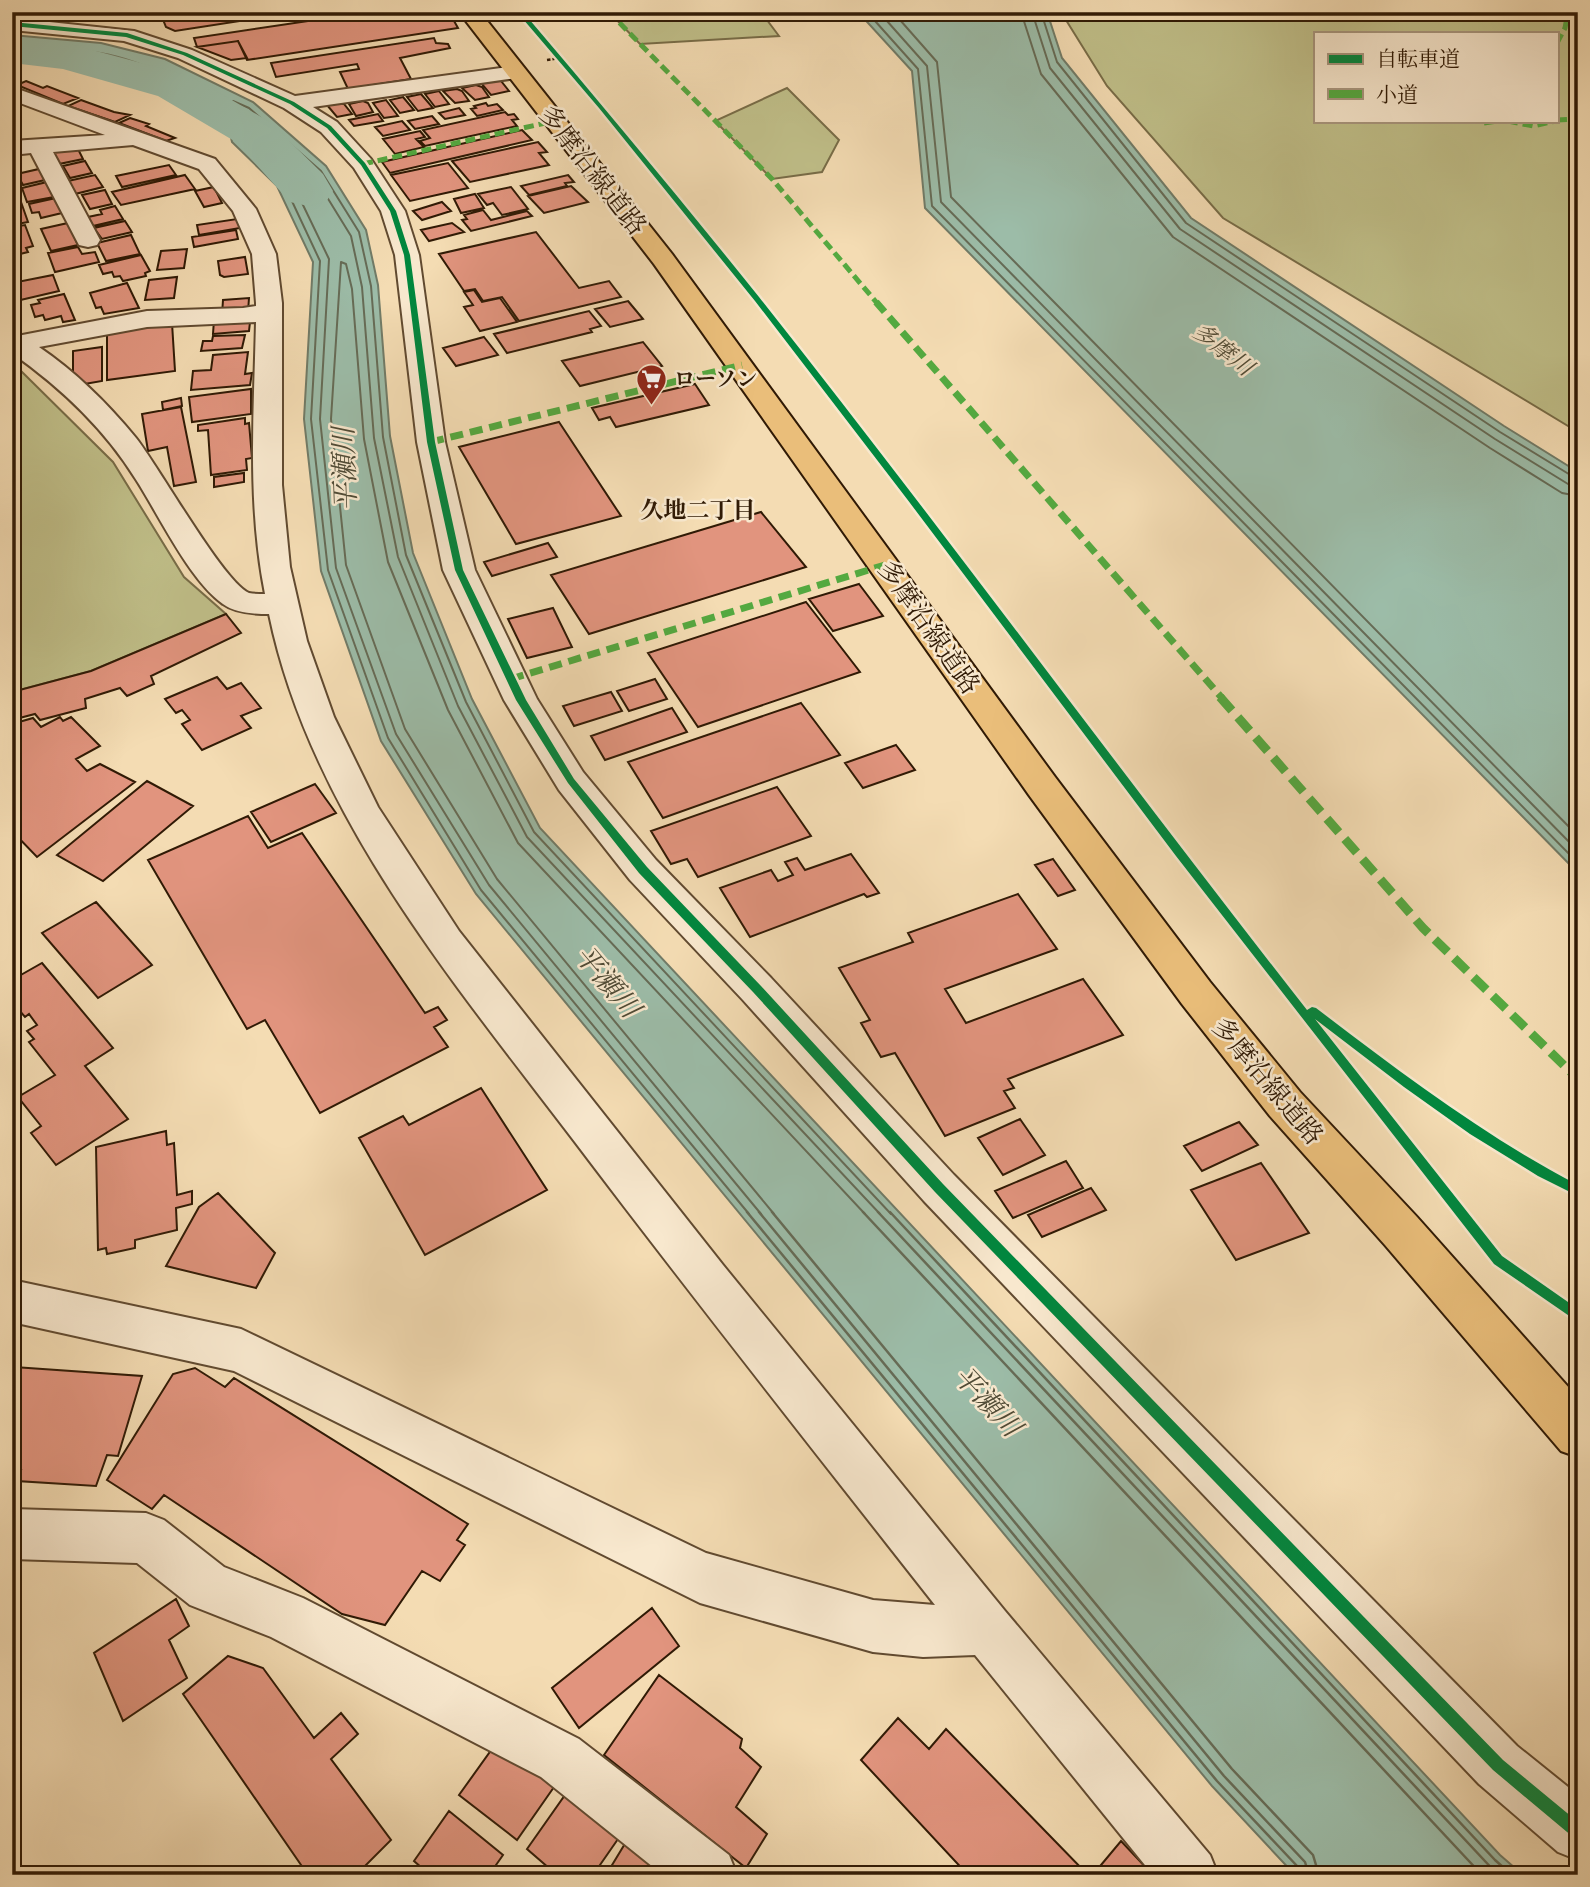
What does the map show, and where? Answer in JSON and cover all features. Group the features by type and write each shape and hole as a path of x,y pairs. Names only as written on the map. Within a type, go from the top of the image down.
{"main road":[{"name":"多摩沿線道路","path":"469,12 663,258 1042,786 1196,993 1284,1104 1401,1231 1578,1434"}],"street":[{"path":"12,24 39,18 127,35 235,75 292,103 329,127 363,164 393,211 407,255 431,442 459,570 521,700 571,781 643,870 757,989 939,1188 1497,1765 1578,1832"},
{"path":"292,103 516,72"},
{"path":"12,93 207,164 244,209 264,254 268,312 267,485 275,568 291,641 317,716 362,811 445,942 707,1280 987,1629 1190,1875"},
{"path":"12,148 143,139"},
{"path":"38,146 88,240"},
{"path":"268,312 234,317 192,315 112,323 17,344 52,367 98,411 139,462 213,574 235,598 251,603 284,604"},
{"path":"12,1301 241,1351 700,1577 873,1626 923,1631 987,1629"},
{"path":"12,1534 146,1538 208,1587 285,1616 560,1758 704,1873"}],"path":[{"path":"552,49 569,68"}],"shaded area":[{"path":"609,12 761,12 779,36 640,44"},
{"path":"1061,12 1578,12 1578,432 1223,218 1107,86"},
{"path":"787,88 839,140 822,172 772,179 715,121"},
{"path":"16,366 113,462 184,577 226,614 91,671 12,692 12,367"}],"water":[{"name":"多摩川","path":"858,12 1047,12 1062,58 1191,218 1504,426 1578,472 1578,873 925,208 912,71"},
{"path":"12,35 101,43 165,59 253,102 326,166 366,230 378,285 390,436 413,553 472,699 540,828 1500,1855 1523,1875 1295,1875 1212,1786 476,894 381,741 321,571 304,419 313,262 277,186 232,142 224,108 170,78 113,55 72,51 12,57"}],"building":[{"path":"54,12 76,12 75,18 52,19"},
{"path":"160,12 299,12 175,31 166,27"},
{"path":"369,12 449,12 458,28 247,60 238,41 197,47 194,38"},
{"path":"434,38 436,43 448,44 450,48 400,58 411,79 348,89 340,72 359,69 357,64 276,77 271,63"},
{"path":"238,41 247,58 231,60 197,47"},
{"path":"26,81 78,98 63,104 17,85"},
{"path":"501,81 509,91 491,95 481,83"},
{"path":"476,85 482,87 489,97 475,100 462,88"},
{"path":"439,91 449,104 435,107 425,94"},
{"path":"443,91 462,91 469,101 455,103"},
{"path":"421,94 433,108 418,111 407,97"},
{"path":"403,97 414,110 400,113 390,100"},
{"path":"81,100 130,115 115,122 68,106"},
{"path":"386,100 398,116 384,118 373,103"},
{"path":"363,101 368,103 373,112 356,116 349,104"},
{"path":"486,103 488,106 497,104 503,110 477,116 471,109"},
{"path":"344,104 352,114 337,117 327,105"},
{"path":"459,108 465,115 445,119 439,113"},
{"path":"505,112 508,115 514,114 518,119 512,120 517,126 425,146 420,141 430,138 423,130"},
{"path":"378,114 383,121 354,126 349,120"},
{"path":"432,116 439,124 415,129 408,121"},
{"path":"130,118 149,124 146,126 175,138 166,141 119,123"},
{"path":"402,121 410,130 383,136 375,127"},
{"path":"522,130 532,140 390,173 382,162"},
{"path":"420,131 425,137 416,139 424,147 395,154 383,139"},
{"path":"538,142 547,152 539,153 549,165 470,182 452,161"},
{"path":"77,147 83,159 59,164 52,152"},
{"path":"85,161 92,173 70,178 63,166"},
{"path":"448,163 468,188 410,201 391,175"},
{"path":"169,165 176,175 122,187 116,176"},
{"path":"39,169 45,180 23,185 17,174"},
{"path":"95,175 103,187 75,194 68,181"},
{"path":"185,175 195,189 121,205 112,192"},
{"path":"568,175 574,182 565,183 567,186 529,195 521,186"},
{"path":"47,182 54,197 27,202 22,188"},
{"path":"571,186 588,202 544,213 528,196"},
{"path":"214,187 222,203 204,207 195,191"},
{"path":"511,187 528,209 502,215 493,203 487,205 478,194"},
{"path":"105,190 112,204 90,209 82,195"},
{"path":"475,194 484,208 461,213 454,199"},
{"path":"56,198 62,213 41,218 39,212 32,213 29,204"},
{"path":"21,202 28,222 12,225 12,203"},
{"path":"442,202 451,211 422,220 413,211"},
{"path":"115,206 123,219 93,226 88,217 102,214 100,210"},
{"path":"483,210 491,220 527,211 532,216 471,231 462,220 467,219 464,215"},
{"path":"237,219 240,228 199,235 197,225"},
{"path":"125,221 132,232 102,239 94,228"},
{"path":"68,223 78,245 51,251 41,229"},
{"path":"452,223 464,232 429,241 421,230"},
{"path":"25,225 33,246 26,248 28,252 12,256 12,227"},
{"path":"236,230 238,239 194,247 192,237"},
{"path":"536,232 579,288 609,281 621,297 519,321 502,297 483,301 475,289 464,291 439,254"},
{"path":"131,235 140,254 106,261 97,243"},
{"path":"78,247 82,254 95,252 99,262 55,272 48,253"},
{"path":"187,249 184,268 157,270 161,251"},
{"path":"141,255 150,271 145,273 146,276 123,281 120,276 114,277 112,272 103,274 99,265"},
{"path":"245,257 248,274 224,277 220,275 218,261"},
{"path":"53,275 59,291 12,302 12,283"},
{"path":"177,277 174,298 145,300 149,280"},
{"path":"127,283 139,308 104,314 101,307 96,308 90,293"},
{"path":"474,290 482,302 500,298 517,322 480,331 464,307 473,305 464,292"},
{"path":"64,294 75,320 63,322 61,316 45,320 43,315 35,317 31,305 40,303 38,300"},
{"path":"249,298 248,312 222,315 223,300"},
{"path":"628,301 643,319 610,327 595,309"},
{"path":"589,311 601,326 590,329 592,332 507,353 494,334"},
{"path":"214,320 250,322 249,331 213,334"},
{"path":"172,323 175,371 107,380 107,331"},
{"path":"245,335 242,348 201,351 203,341 212,341 213,336"},
{"path":"484,337 498,355 456,366 443,348"},
{"path":"643,342 662,366 580,386 562,361"},
{"path":"102,347 102,381 73,386 73,351"},
{"path":"248,352 245,374 252,373 250,385 191,390 193,371 211,370 213,355"},
{"name":"ローソン","path":"695,384 709,405 616,427 610,417 599,420 592,408"},
{"path":"251,389 251,414 192,422 189,397"},
{"path":"181,398 182,406 163,410 162,402"},
{"path":"181,407 196,482 174,486 167,447 148,451 142,414"},
{"path":"245,418 245,424 249,423 252,458 246,459 247,470 211,475 208,430 198,431 198,425"},
{"path":"559,422 621,516 516,544 459,447"},
{"path":"244,473 244,482 214,487 214,477"},
{"path":"761,512 806,567 589,634 551,575"},
{"path":"548,543 557,557 492,576 484,562"},
{"path":"859,584 883,616 833,631 809,599"},
{"path":"806,602 860,672 698,727 648,653"},
{"path":"553,608 572,647 527,658 508,619"},
{"path":"226,614 241,633 151,676 154,684 127,696 120,688 85,699 86,708 40,720 35,714 12,720 12,692 91,671"},
{"path":"217,677 227,689 241,683 261,708 241,716 251,728 202,750 182,724 190,720 182,710 176,713 165,699"},
{"path":"655,679 667,699 629,711 617,691"},
{"path":"611,692 622,711 574,726 563,706"},
{"path":"801,703 840,755 663,818 628,762"},
{"path":"672,708 687,732 605,760 591,736"},
{"path":"60,717 63,721 71,717 100,746 76,759 87,771 100,764 135,782 37,857 12,831 12,724 33,718 41,727"},
{"path":"896,745 915,770 863,788 845,763"},
{"path":"147,781 193,806 103,881 57,855"},
{"path":"315,784 336,813 271,842 251,812"},
{"path":"777,787 811,836 698,877 687,859 671,864 651,831"},
{"path":"248,816 268,848 302,833 425,1013 438,1007 447,1020 434,1027 448,1047 320,1113 265,1020 247,1029 148,860"},
{"path":"851,854 879,893 867,897 864,894 750,937 720,888 771,870 778,881 793,875 785,862 797,858 805,870"},
{"path":"1053,859 1075,890 1058,896 1035,865"},
{"path":"1018,894 1057,949 945,989 966,1023 1083,979 1123,1035 1008,1079 1014,1088 1004,1091 1015,1108 945,1136 895,1053 881,1057 861,1023 870,1020 839,968 913,942 908,933"},
{"path":"96,902 152,965 98,998 42,933"},
{"path":"42,963 113,1048 85,1066 128,1119 56,1165 31,1133 41,1126 18,1097 55,1075 29,1042 34,1039 27,1031 37,1025 29,1014 25,1017 12,1002 12,980"},
{"path":"481,1088 547,1190 425,1255 359,1138 403,1116 409,1125"},
{"path":"1020,1119 1045,1155 1003,1175 978,1138"},
{"path":"1239,1122 1258,1145 1202,1171 1184,1146"},
{"path":"166,1131 167,1145 174,1143 177,1195 192,1191 192,1204 176,1208 177,1230 135,1240 135,1248 107,1254 106,1248 98,1250 96,1147"},
{"path":"1066,1161 1083,1188 1013,1218 995,1191"},
{"path":"1261,1163 1309,1233 1236,1260 1191,1190"},
{"path":"1091,1188 1106,1210 1042,1237 1028,1215"},
{"path":"218,1193 275,1253 256,1288 166,1266 199,1207"},
{"path":"14,1367 142,1376 118,1456 107,1455 96,1486 17,1481 21,1470 12,1469 17,1456 12,1455"},
{"path":"195,1368 225,1387 234,1378 468,1524 457,1540 465,1545 440,1581 422,1571 385,1625 342,1614 164,1495 152,1509 107,1480 173,1374"},
{"path":"176,1599 189,1626 169,1640 187,1678 123,1721 94,1653"},
{"path":"652,1608 679,1646 579,1728 552,1688"},
{"path":"228,1656 263,1668 314,1738 341,1713 358,1734 331,1759 391,1840 356,1875 308,1875 183,1694"},
{"path":"659,1675 742,1739 740,1748 761,1767 736,1807 767,1834 746,1868 604,1755"},
{"path":"898,1718 929,1749 946,1729 1088,1875 968,1875 861,1760"},
{"path":"497,1742 554,1787 517,1840 459,1795"},
{"path":"565,1795 618,1839 593,1875 557,1875 527,1849"},
{"path":"449,1811 503,1855 489,1875 430,1875 414,1861"},
{"path":"1121,1841 1153,1875 1111,1875 1101,1865"},
{"path":"626,1842 667,1875 606,1875"}],"waterway":[{"name":"平瀬川","path":"12,50 66,56 174,86 253,132 308,191"}],"marked path":[{"path":"609,12 772,179 937,374 1423,928 1578,1079"},
{"path":"1558,41 1565,28 1568,12"},
{"path":"1558,120 1578,119"},
{"path":"363,164 554,121"},
{"path":"1484,123 1490,122"},
{"path":"1513,122 1533,126 1551,122"},
{"path":"431,442 742,365"},
{"path":"511,679 885,565"}],"cycle path":[{"path":"520,12 758,300 1180,854 1498,1260 1578,1316"},
{"path":"12,24 127,35 185,54 292,103 329,127 363,164 393,211 407,255 431,442 459,570 521,700 571,781 643,870 757,989 939,1188 1498,1765 1578,1832"},
{"path":"1312,1011 1474,1130 1578,1191"}],"place":[{"name":"ローソン","path":"651,406"}],"district":[{"name":"久地二丁目","path":"698,510"}]}
